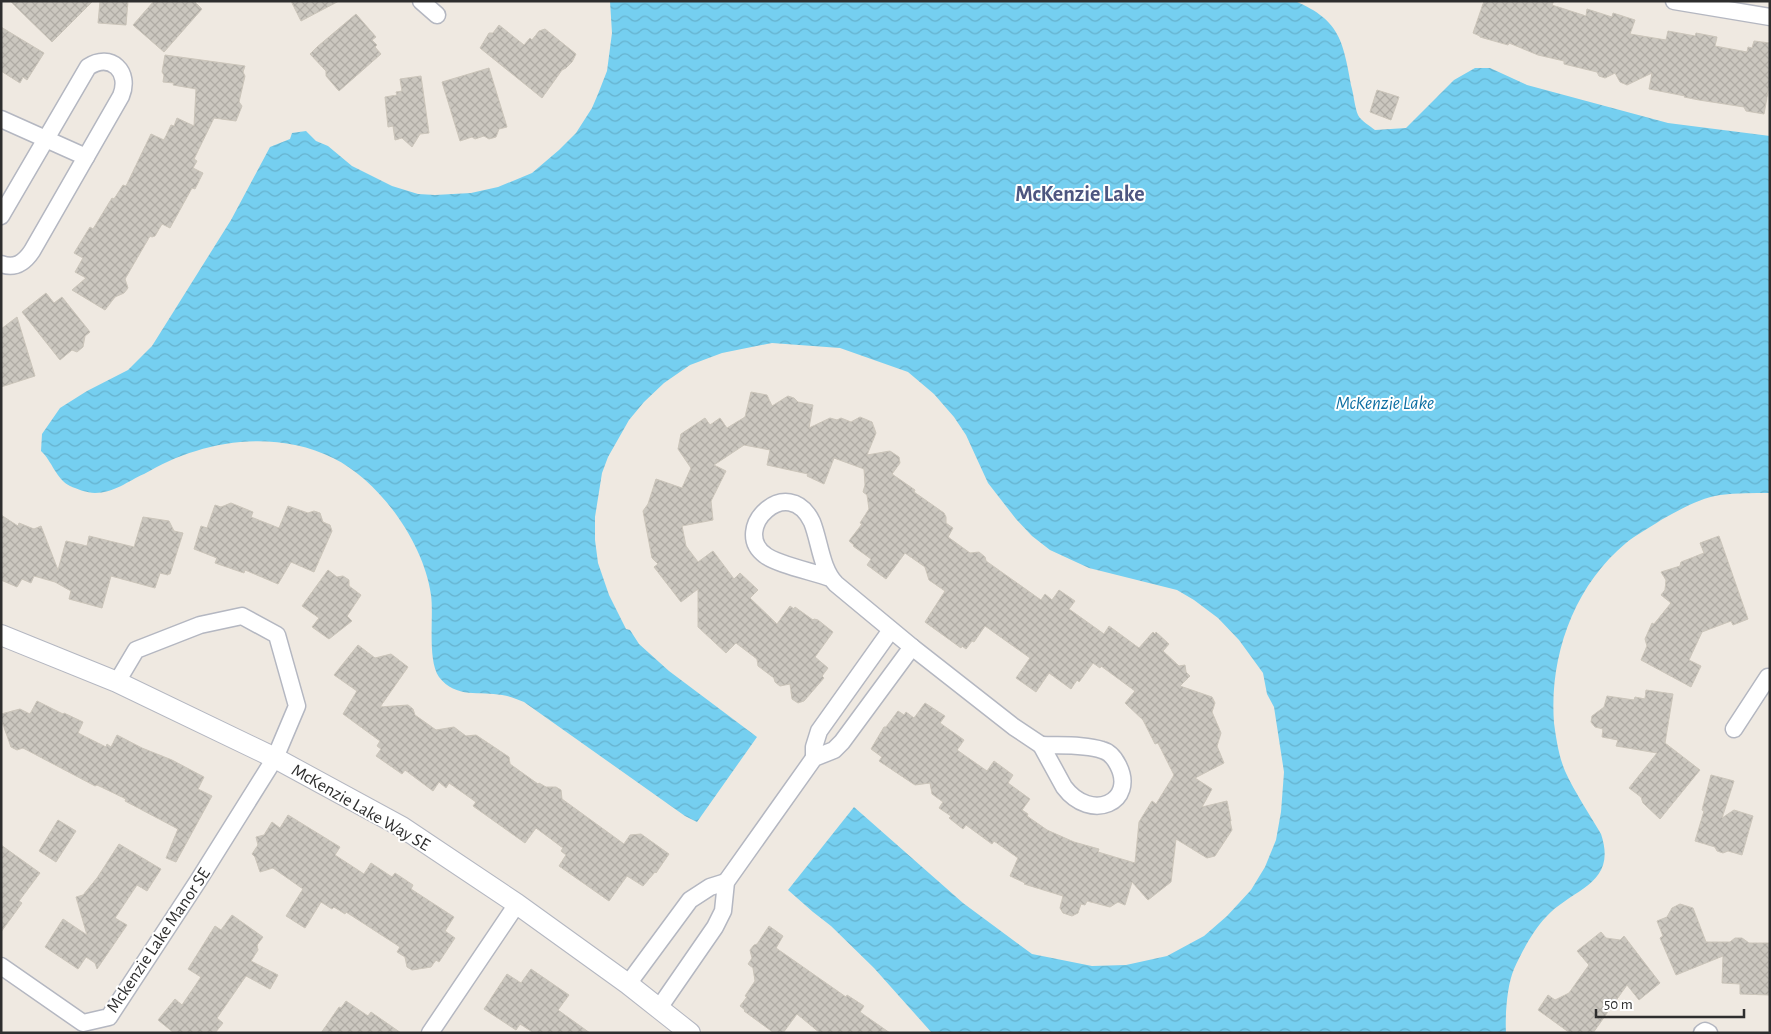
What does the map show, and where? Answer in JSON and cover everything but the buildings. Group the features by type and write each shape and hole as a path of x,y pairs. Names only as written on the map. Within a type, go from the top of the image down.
{"street":[{"path":"421,1 437,15"},
{"path":"1674,1 1770,16"},
{"path":"1,216 88,67 102,62 113,64 122,70 125,80 123,91 27,258 14,266 1,264"},
{"path":"1,119 86,157"},
{"path":"830,578 812,522 806,512 788,503 776,503 766,510 758,520 755,531 756,542 760,551 778,562 830,578 912,647 1014,727 1041,745 1068,793 1080,803 1088,806 1101,806 1107,804 1118,794 1123,782 1122,773 1116,762 1107,752 1093,748 1041,745"},
{"path":"117,682 136,650 200,625 242,616 277,635 297,706 275,758"},
{"path":"659,1008 716,927 723,911 726,882 814,758 816,741 822,726 891,630"},
{"name":"McKenzie Lake Way SE","path":"1,635 117,682 275,758 402,827 517,904 628,984 690,1033"},
{"path":"814,758 834,750 842,742 912,647"},
{"path":"1734,728 1768,677 1770,677"},
{"name":"Mckenzie Lake Manor SE","path":"1,966 83,1023 108,1016 198,882 275,758"},
{"path":"628,984 690,900 710,887 726,882"},
{"path":"430,1033 517,904"},
{"path":"1702,1033 1705,1031 1709,1033"}],"water":[{"name":"McKenzie Lake","path":"610,1 1295,1 1322,17 1338,35 1346,59 1358,115 1375,130 1406,128 1454,80 1475,68 1490,68 1527,85 1668,123 1770,136 1770,493 1720,495 1690,505 1661,520 1626,543 1608,560 1592,580 1579,601 1561,648 1556,673 1554,723 1559,754 1565,771 1601,834 1605,851 1603,864 1598,875 1590,884 1546,917 1528,941 1514,969 1510,983 1506,1009 1506,1033 932,1033 874,968 831,926 788,890 854,807 963,903 1032,954 1092,966 1126,965 1167,956 1204,936 1227,916 1251,890 1265,867 1276,840 1281,812 1284,772 1274,707 1267,694 1263,673 1239,640 1218,618 1177,590 1089,568 1050,550 1032,536 988,483 966,435 954,417 934,394 908,372 840,348 772,343 722,353 690,365 664,383 629,420 608,457 602,473 595,517 595,540 598,563 609,595 626,629 630,630 639,644 669,671 757,737 697,822 685,816 524,702 505,695 469,693 453,689 439,677 433,660 431,595 427,575 419,555 397,516 383,498 350,468 333,458 317,451 283,443 265,441 230,443 213,446 176,458 108,491 92,493 82,491 70,486 61,479 41,451 42,434 60,408 87,391 128,370 152,346 231,220 270,147 290,139 292,133 306,131 316,141 328,146 352,166 392,186 418,194 471,193 498,187 532,173 576,133 592,108 607,71 612,33"}],"district":[{"name":"McKenzie Lake","path":"1080,193"}]}
